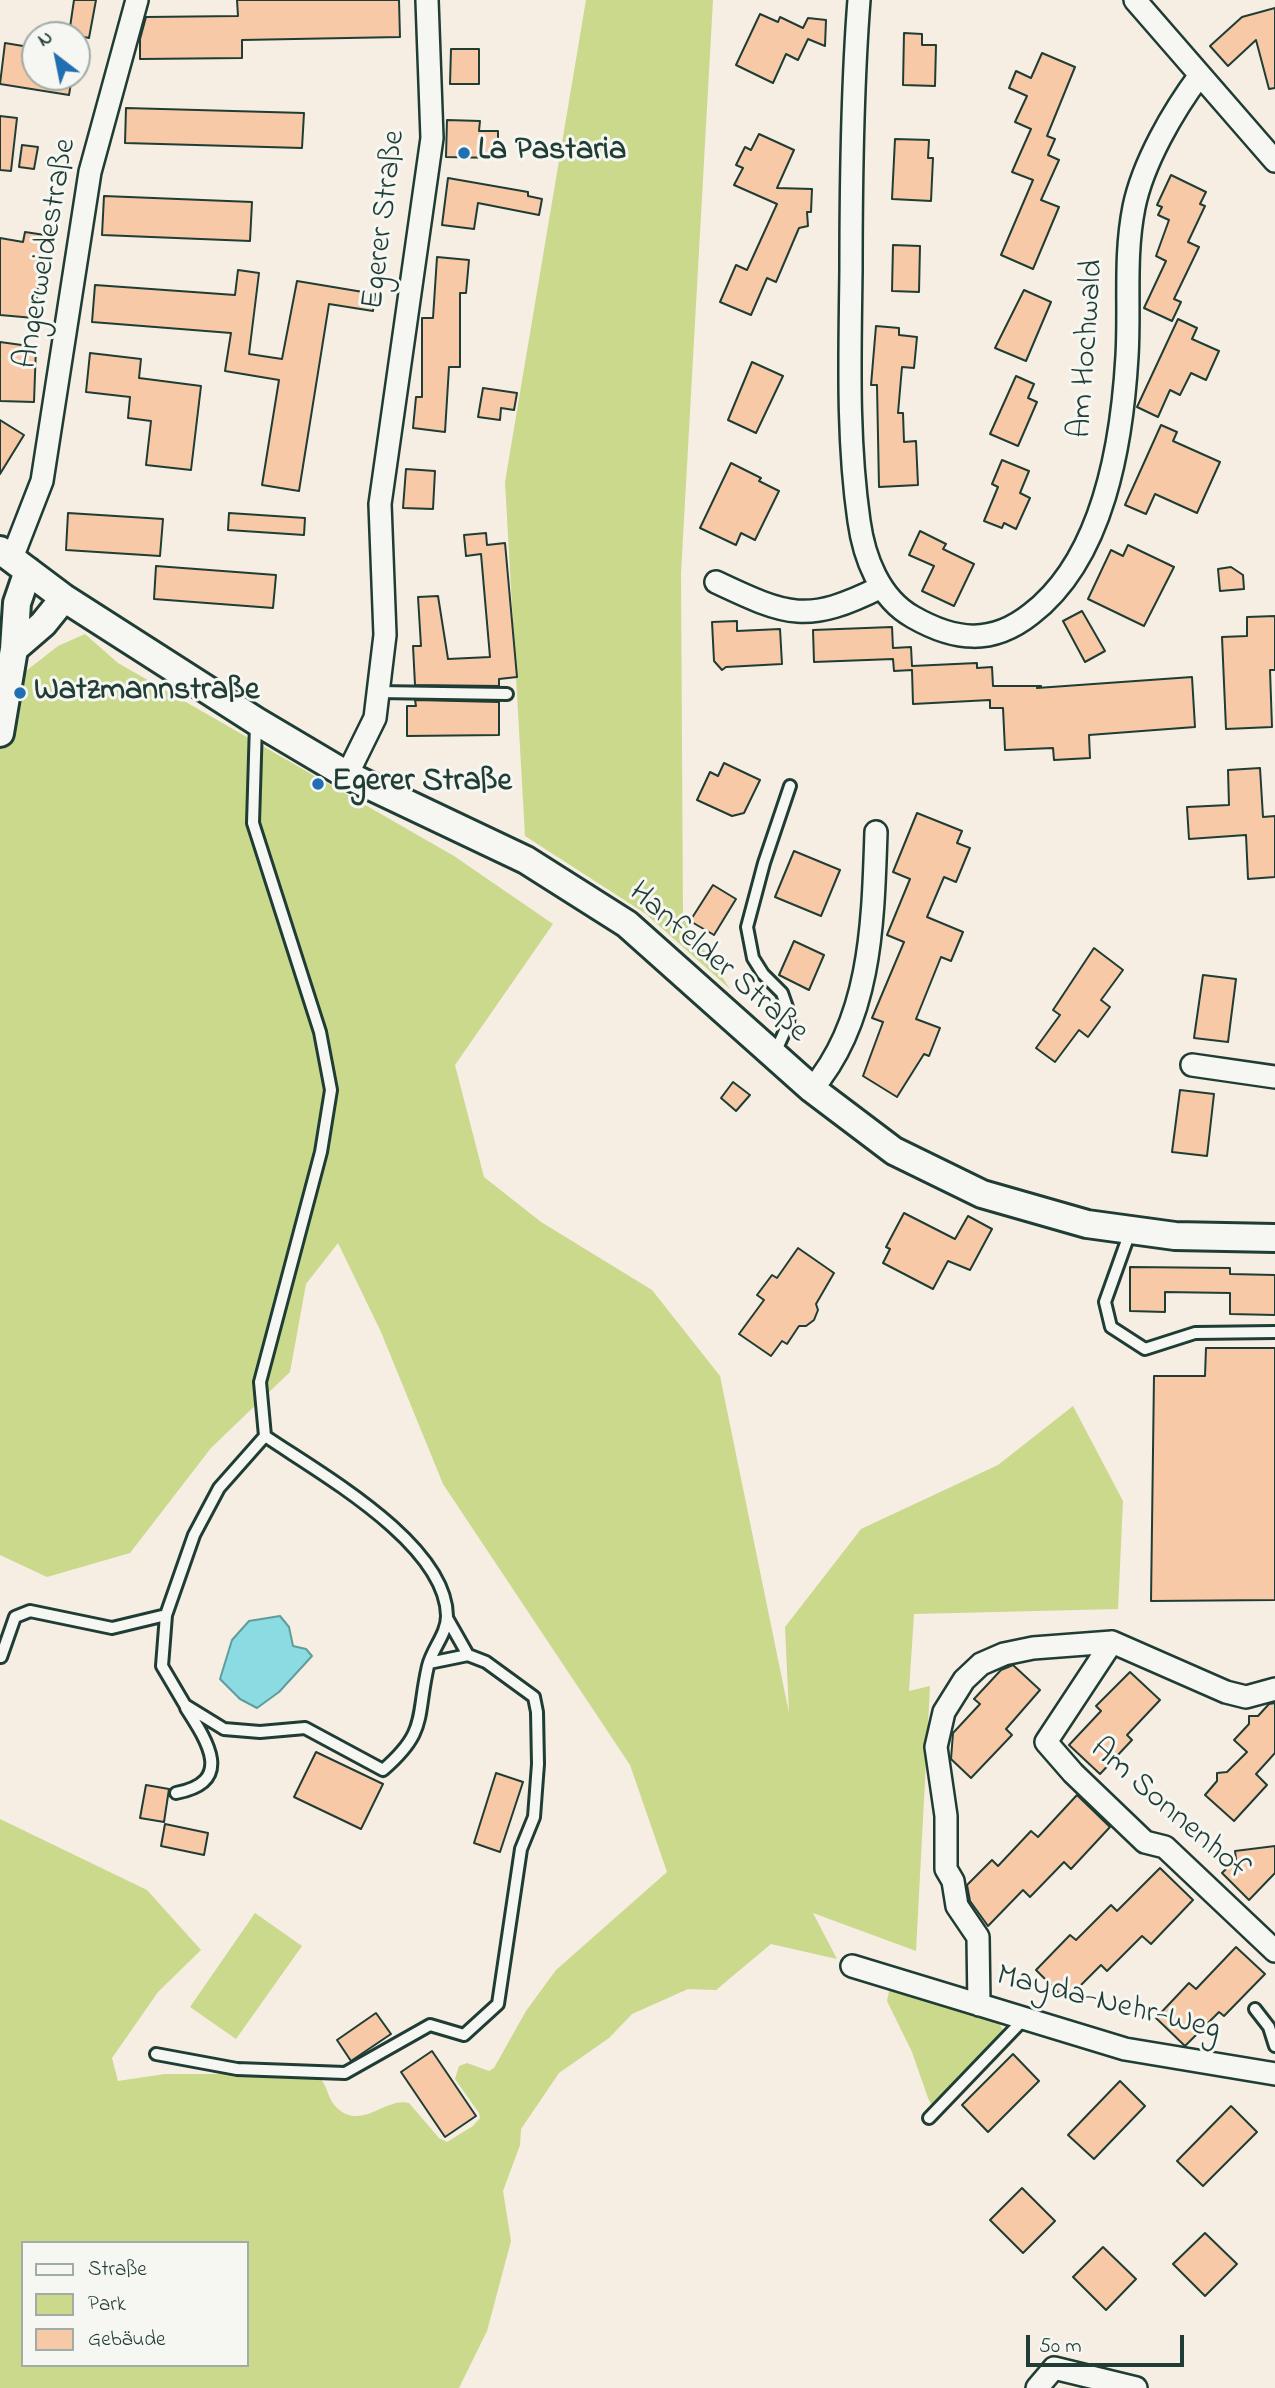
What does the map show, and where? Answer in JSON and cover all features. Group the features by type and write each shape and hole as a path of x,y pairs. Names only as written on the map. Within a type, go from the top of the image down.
{"street":[{"name":"Angerweidestraße","path":"14,559 42,481 90,172 137,0"},
{"name":"Egerer Straße","path":"347,775 375,718 385,635 380,504 432,138 427,0"},
{"name":"Am Hochwald","path":"859,0 852,82 850,341 853,478 863,548 881,587 901,611 931,628 955,636 988,636 1019,624 1054,597 1080,556 1104,502 1127,357 1126,260 1135,204 1177,106 1200,75"},
{"path":"1135,0 1275,161"},
{"name":"Hanfelder Straße","path":"14,559 64,598 256,721 347,775 526,860 627,924 812,1089 894,1151 982,1194 1087,1224 1175,1236 1275,1238"},
{"path":"0,733 7,653 18,603 14,559"},
{"path":"716,582 769,607 796,612 839,608 881,587"},
{"path":"7,653 43,624 64,598"},
{"name":"Hanfelder Straße","path":"812,1089 825,1074 845,1039 857,999 873,926 876,832"},
{"path":"1192,1065 1275,1077"},
{"path":"973,2003 978,1937 957,1906 953,1881 946,1870 946,1816 936,1747 944,1712 964,1680 981,1664 1004,1654 1033,1648 1112,1642 1226,1692 1246,1697 1275,1689"},
{"name":"Am Sonnenhof","path":"1112,1642 1046,1742 1073,1773 1145,1842 1166,1847 1275,1951"},
{"name":"Mayda-Nehr-Weg","path":"852,1966 1125,2049 1275,2074"},
{"path":"1037,2388 1054,2368 1136,2388"}],"lane":[{"path":"378,692 507,694"},
{"path":"176,1793 196,1789 203,1783 209,1776 212,1757 206,1738 162,1667 166,1615 194,1535 219,1488 265,1436 260,1382 318,1165 331,1090 320,1032 253,823 256,721"},
{"path":"774,1056 788,1024 789,1013 782,993 763,974 753,958 747,926 764,863 790,786"},
{"path":"1131,1230 1105,1301 1111,1327 1145,1349 1195,1333 1275,1332"},
{"path":"265,1436 358,1498 401,1534 430,1568 445,1604 447,1617 468,1655"},
{"path":"1,1657 15,1617 30,1611 112,1628 166,1615"},
{"path":"185,1705 224,1729 260,1732 305,1728 383,1770 402,1753 419,1728 429,1663 447,1617"},
{"path":"156,2054 237,2069 345,2073 368,2063 430,2025 464,2035 498,2004 521,1849 534,1817 538,1764 537,1712 534,1697 513,1679 486,1662 468,1655 429,1663"},
{"path":"1255,2009 1269,2027 1275,2046"},
{"path":"929,2118 1024,2019"}],"green space":[{"path":"586,0 713,0 681,573 683,918 730,989 646,914 525,836 505,482"},
{"path":"85,634 118,663 454,856 553,924 455,1065 484,1177 541,1222 652,1290 720,1376 789,1713 785,1627 861,1529 998,1465 1073,1406 1123,1501 1118,1609 914,1614 909,1691 930,1686 916,1951 813,1913 837,1959 771,1944 716,1990 688,1989 632,2014 609,2038 559,2073 521,2129 520,2145 503,2191 511,2241 487,2331 459,2388 0,2388 0,1819 147,1890 201,1950 158,1992 112,2058 118,2081 165,2074 301,2074 321,2079 334,2105 346,2114 364,2115 391,2104 409,2103 439,2138 447,2142 473,2126 480,2118 455,2079 459,2066 467,2063 489,2071 494,2068 526,2011 556,1970 667,1872 630,1765 443,1484 381,1332 338,1243 306,1284 290,1372 211,1448 130,1553 47,1577 0,1555 0,733 8,685 58,646"},
{"path":"255,1913 302,1946 236,2039 190,2007"},
{"path":"891,1982 999,2023 1003,2030 937,2104 931,2104 928,2098 912,2052 887,2001"}],"water":[{"path":"280,1616 289,1627 293,1646 306,1649 312,1656 279,1692 257,1708 240,1699 220,1679 232,1640 249,1621"}],"building":[{"path":"74,0 96,0 91,27 91,21 71,21"},
{"path":"237,0 399,0 400,37 242,40 242,58 140,59 140,39 146,17 238,16"},
{"path":"1275,8 1275,88 1269,89 1256,40 1228,66 1210,46 1242,17"},
{"path":"760,14 778,22 780,17 803,28 808,18 826,20 825,46 808,39 798,60 786,54 773,83 736,65"},
{"path":"904,33 922,34 922,45 936,45 935,86 903,85"},
{"path":"5,43 21,46 21,87 0,84"},
{"path":"451,49 479,49 479,84 450,84"},
{"path":"1042,53 1075,67 1047,136 1055,139 1048,155 1059,160 1041,200 1059,207 1033,269 1001,255 1033,180 1012,172 1031,129 1015,122 1027,96 1009,88 1016,71 1031,78"},
{"path":"44,91 70,91 69,95"},
{"path":"126,108 304,113 302,148 125,143"},
{"path":"0,116 17,118 11,171 0,170"},
{"path":"447,120 480,121 479,131 498,131 498,158 446,157"},
{"path":"759,134 794,150 777,188 812,189 811,212 807,212 808,226 799,228 776,282 767,278 751,315 720,302 736,265 747,270 777,204 734,185 743,168 736,165 745,147 751,150"},
{"path":"895,139 929,140 928,158 933,158 931,201 892,199"},
{"path":"22,145 38,147 34,169 19,167"},
{"path":"1171,175 1206,192 1200,204 1205,206 1188,242 1199,247 1174,299 1181,302 1172,321 1144,308 1166,261 1156,256 1169,220 1158,215 1162,207 1157,205"},
{"path":"448,178 528,192 528,196 542,199 539,215 478,203 474,229 442,225"},
{"path":"104,196 252,202 250,241 102,235"},
{"path":"25,232 45,235 34,318 0,315 0,238 23,242"},
{"path":"893,245 920,246 919,292 892,291"},
{"path":"437,257 469,260 466,293 460,293 460,367 449,367 445,432 413,428 416,397 422,397 422,318 433,318"},
{"path":"238,270 259,273 249,354 282,359 297,281 375,294 373,311 329,304 299,491 262,485 279,380 225,371 231,333 92,322 95,285 235,295"},
{"path":"1024,290 1051,302 1026,361 995,348"},
{"path":"1178,319 1197,328 1192,339 1219,351 1206,380 1191,373 1180,395 1170,390 1158,417 1137,407"},
{"path":"876,326 899,328 899,335 917,337 914,368 902,367 898,413 903,413 904,442 916,441 918,485 879,487 877,385 871,385"},
{"path":"0,342 36,347 34,402 0,401"},
{"path":"90,353 141,359 139,378 201,386 191,470 146,465 151,421 128,418 130,397 86,392"},
{"path":"752,362 783,376 756,433 728,420"},
{"path":"1016,376 1034,384 1028,398 1037,402 1018,446 990,434"},
{"path":"483,388 517,393 514,410 501,408 500,420 478,417"},
{"path":"0,420 24,435 0,474"},
{"path":"1161,425 1177,432 1173,441 1220,462 1197,513 1155,494 1146,514 1125,505"},
{"path":"1002,460 1029,471 1020,493 1030,498 1016,529 1004,523 1002,528 984,521 998,487 992,484"},
{"path":"731,463 761,478 759,481 779,491 755,540 741,533 736,545 700,528"},
{"path":"406,469 435,471 433,509 403,508"},
{"path":"68,513 163,519 160,556 66,550"},
{"path":"229,513 305,518 304,535 228,530"},
{"path":"920,531 946,544 943,549 974,564 954,606 922,591 934,566 909,555"},
{"path":"486,533 487,545 505,543 517,677 499,679 499,686 415,685 413,646 421,646 418,597 438,596 448,659 490,657 481,554 466,556 464,535"},
{"path":"1128,545 1174,567 1144,626 1088,599 1111,550 1123,556"},
{"path":"156,566 276,575 273,608 154,599"},
{"path":"1231,567 1243,575 1244,589 1220,591 1218,569"},
{"path":"1082,611 1105,651 1085,662 1063,621"},
{"path":"1275,616 1275,670 1270,670 1272,727 1226,729 1222,637 1247,636 1247,617"},
{"path":"737,621 737,631 780,629 782,664 726,667 722,670 714,661 712,622"},
{"path":"892,627 893,648 911,647 912,666 977,663 977,668 992,667 993,686 1041,686 1037,688 1192,677 1195,727 1089,735 1090,758 1054,760 1053,748 1005,750 1003,708 990,708 990,700 913,704 912,670 894,671 893,659 814,662 813,630"},
{"path":"415,700 499,702 499,735 407,736 407,706 416,706"},
{"path":"724,763 760,780 744,813 732,816 697,800 710,772 718,776"},
{"path":"1260,768 1263,817 1275,816 1275,877 1248,879 1246,835 1189,839 1187,807 1229,805 1228,770"},
{"path":"917,813 962,831 957,843 970,848 956,882 944,877 927,917 963,932 951,961 941,957 916,1019 940,1028 929,1056 924,1054 897,1097 863,1076 883,1022 872,1018 904,942 887,935 910,879 893,872"},
{"path":"794,851 840,870 821,916 775,897"},
{"path":"713,885 736,899 714,935 690,921"},
{"path":"794,941 824,955 809,990 779,975"},
{"path":"1094,948 1123,970 1101,1000 1110,1007 1088,1037 1079,1030 1055,1062 1036,1048 1060,1015 1053,1010"},
{"path":"1203,975 1236,979 1228,1042 1194,1038"},
{"path":"733,1082 750,1095 736,1111 721,1098"},
{"path":"1180,1090 1214,1094 1207,1156 1172,1152"},
{"path":"904,1213 955,1239 968,1216 992,1229 970,1270 948,1261 933,1289 883,1263 890,1249 886,1247"},
{"path":"798,1248 834,1273 816,1304 818,1310 814,1320 806,1326 799,1326 787,1344 782,1341 771,1356 739,1334 764,1300 757,1295 772,1275 777,1278"},
{"path":"1130,1267 1230,1268 1230,1274 1275,1275 1275,1315 1230,1314 1230,1293 1165,1292 1165,1312 1130,1311"},
{"path":"1206,1348 1275,1348 1275,1600 1151,1601 1154,1376 1205,1376"},
{"path":"1013,1665 1040,1690 1006,1729 1012,1735 971,1778 951,1759 953,1733 980,1704 974,1699 1001,1670"},
{"path":"1130,1672 1160,1700 1127,1735 1132,1740 1100,1774 1069,1745 1101,1711 1096,1706"},
{"path":"1275,1703 1275,1753 1256,1774 1267,1785 1234,1821 1205,1795 1217,1781 1217,1773 1227,1772 1247,1752 1234,1740 1249,1724 1249,1716 1258,1716 1269,1704"},
{"path":"316,1752 383,1784 361,1829 294,1797"},
{"path":"496,1773 523,1782 500,1852 474,1843"},
{"path":"146,1785 169,1789 164,1822 140,1818"},
{"path":"1077,1795 1110,1827 1071,1869 1064,1862 1030,1897 1023,1890 988,1926 970,1901 967,1885 992,1860 998,1866 1031,1831 1038,1837"},
{"path":"165,1824 208,1833 204,1855 161,1846"},
{"path":"1275,1846 1275,1873 1249,1900 1222,1873 1236,1859 1235,1851"},
{"path":"1160,1868 1193,1900 1151,1944 1142,1936 1107,1971 1101,1965 1066,2000 1036,1970 1070,1935 1076,1940 1111,1905 1117,1911"},
{"path":"1236,1947 1265,1974 1224,2016 1219,2012 1185,2046 1156,2018 1189,1983 1196,1989"},
{"path":"376,2013 391,2034 351,2061 337,2040"},
{"path":"432,2051 476,2116 445,2137 401,2072"},
{"path":"1013,2054 1039,2081 988,2132 962,2105"},
{"path":"1120,2081 1145,2106 1094,2159 1068,2135"},
{"path":"1231,2106 1257,2132 1203,2186 1177,2161"},
{"path":"1022,2188 1055,2221 1023,2253 990,2220"},
{"path":"1205,2233 1237,2264 1205,2296 1173,2264"},
{"path":"1103,2247 1136,2279 1106,2310 1073,2277"}],"place":[{"name":"La Pastaria","path":"464,153"},
{"name":"Watzmannstraße","path":"20,693"},
{"name":"Egerer Straße","path":"318,784"}]}
